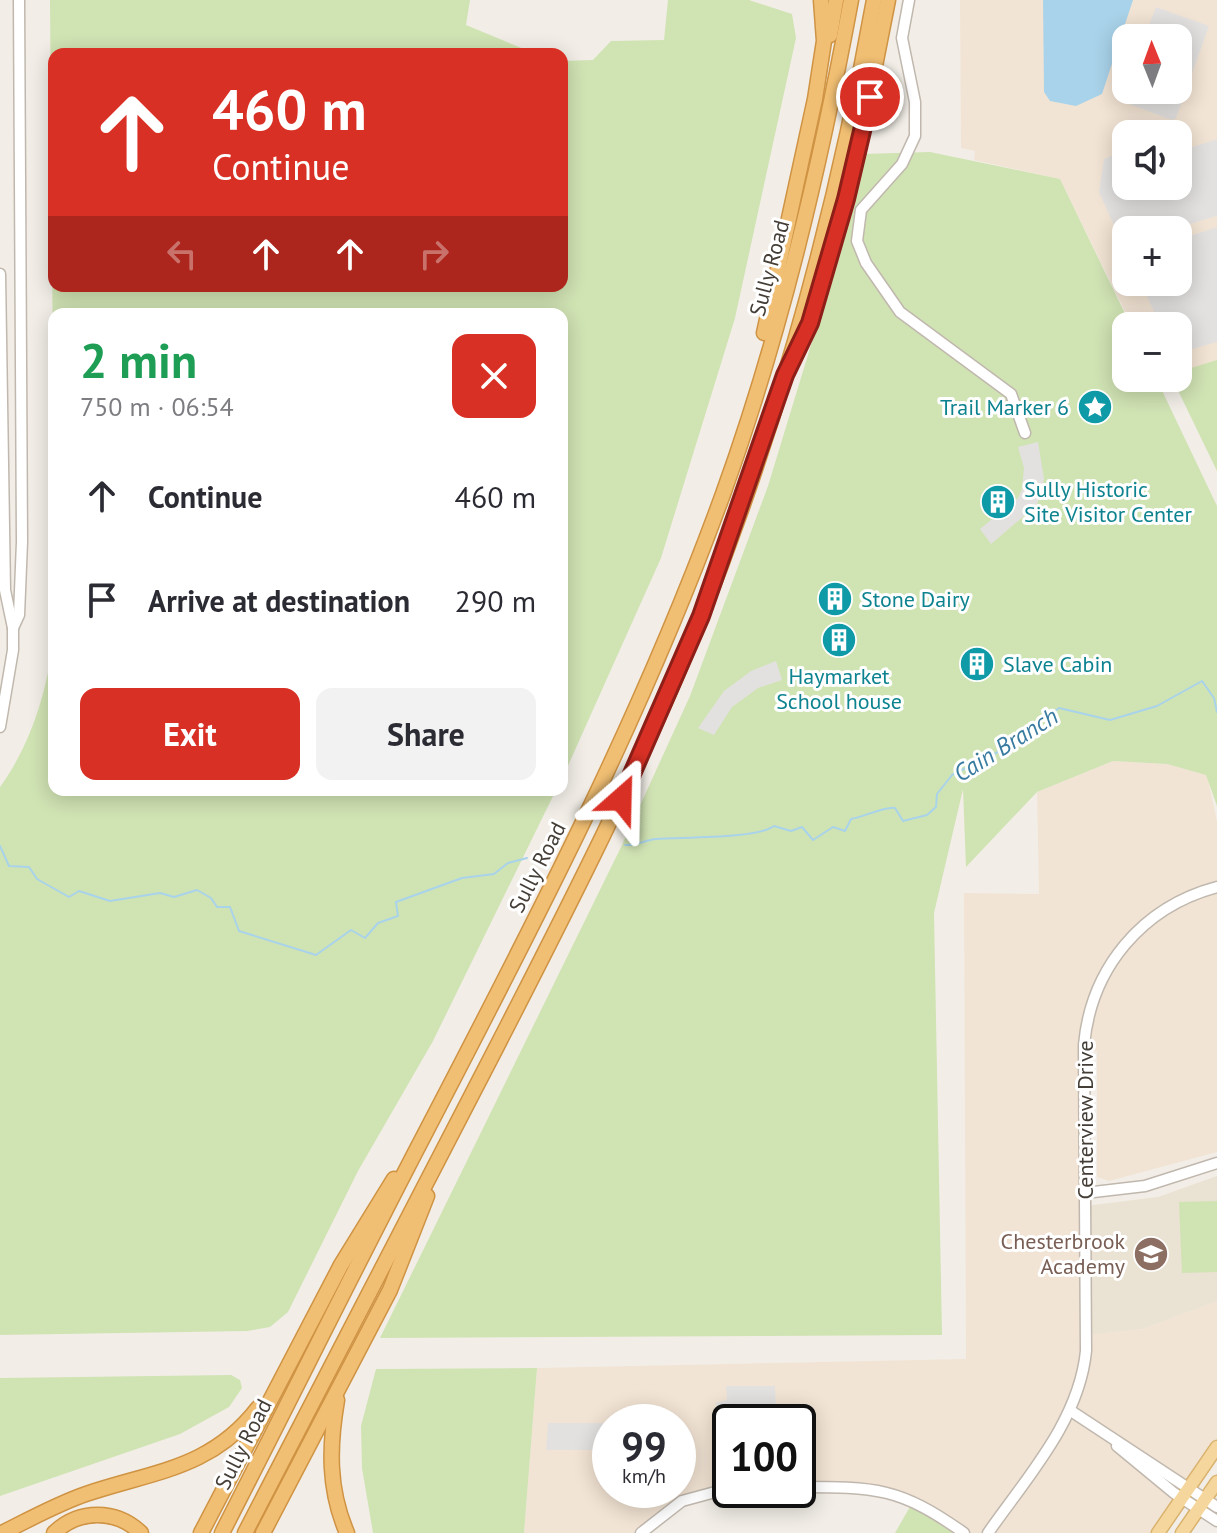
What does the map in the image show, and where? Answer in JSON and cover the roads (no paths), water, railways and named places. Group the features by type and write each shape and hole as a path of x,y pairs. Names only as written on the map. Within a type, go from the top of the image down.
{"highway":[{"path":"815,99 824,41 821,0"},
{"path":"735,458 740,415 768,321 836,0"},
{"name":"Sully Road","path":"222,1533 612,765 684,596 735,458 807,212 851,0"},
{"name":"Sully Road","path":"245,1533 598,847 658,718 723,560 785,375 833,200 874,0"},
{"path":"785,375 810,323 840,221 888,0"},
{"path":"877,61 897,0"},
{"path":"201,1533 353,1243 436,1115"},
{"path":"263,1533 395,1279 449,1139"},
{"path":"2,1533 65,1502 171,1470 214,1451 239,1433 283,1376"},
{"path":"340,1386 331,1436 331,1467 337,1506 347,1533"},
{"path":"23,1533 65,1502"},
{"path":"54,1533 76,1519 99,1515 123,1520 141,1533"}],"main road":[{"path":"1158,1533 1217,1447"},
{"path":"1182,1533 1217,1482"}],"street":[{"path":"13,628 19,615 22,548 19,0"},
{"path":"909,0 902,38 915,102 915,136 902,164 861,210 857,241 866,263 900,312 1011,394 1018,406 1025,433"},
{"path":"0,274 5,590 13,628 10,683 0,727"},
{"name":"Centerview Drive","path":"988,1533 1071,1411 1086,1351 1084,1045 1092,999 1116,953 1142,925 1195,894 1217,887"},
{"path":"1085,1193 1145,1186 1217,1163"},
{"path":"1071,1411 1202,1504 1217,1521"},
{"path":"816,1487 867,1487 896,1493 925,1506 964,1533"},
{"path":"641,1533 682,1501 712,1493"},
{"path":"1202,1504 1217,1507"}],"water":[{"path":"1043,0 1133,0 1125,24 1112,24 1112,64 1102,94 1076,106 1050,101 1044,92"}],"waterway":[{"name":"Cain Branch","path":"625,845 656,839 752,833 774,826 791,831 802,827 813,840 833,827 845,831 851,819 886,809 895,808 903,821 927,815 936,807 937,794 952,775 1008,747 1059,708 1110,720 1157,706 1202,681 1214,698 1217,712"},
{"name":"Cain Branch","path":"0,846 9,866 29,867 37,879 69,897 79,891 110,901 160,893 174,897 197,890 211,898 217,907 230,907 239,931 316,955 351,930 365,938 378,923 398,916 396,902 462,878 494,874 508,863 527,858"},
{"name":"Cain Branch","path":"538,856 544,855"}],"place":[{"name":"Trail Marker 6","path":"1095,407"},
{"name":"Sully Historic Site Visitor Center","path":"998,502"},
{"name":"Stone Dairy","path":"835,599"},
{"name":"Haymarket School house","path":"839,640"},
{"name":"Slave Cabin","path":"977,664"},
{"name":"Chesterbrook Academy","path":"1151,1254"}]}
